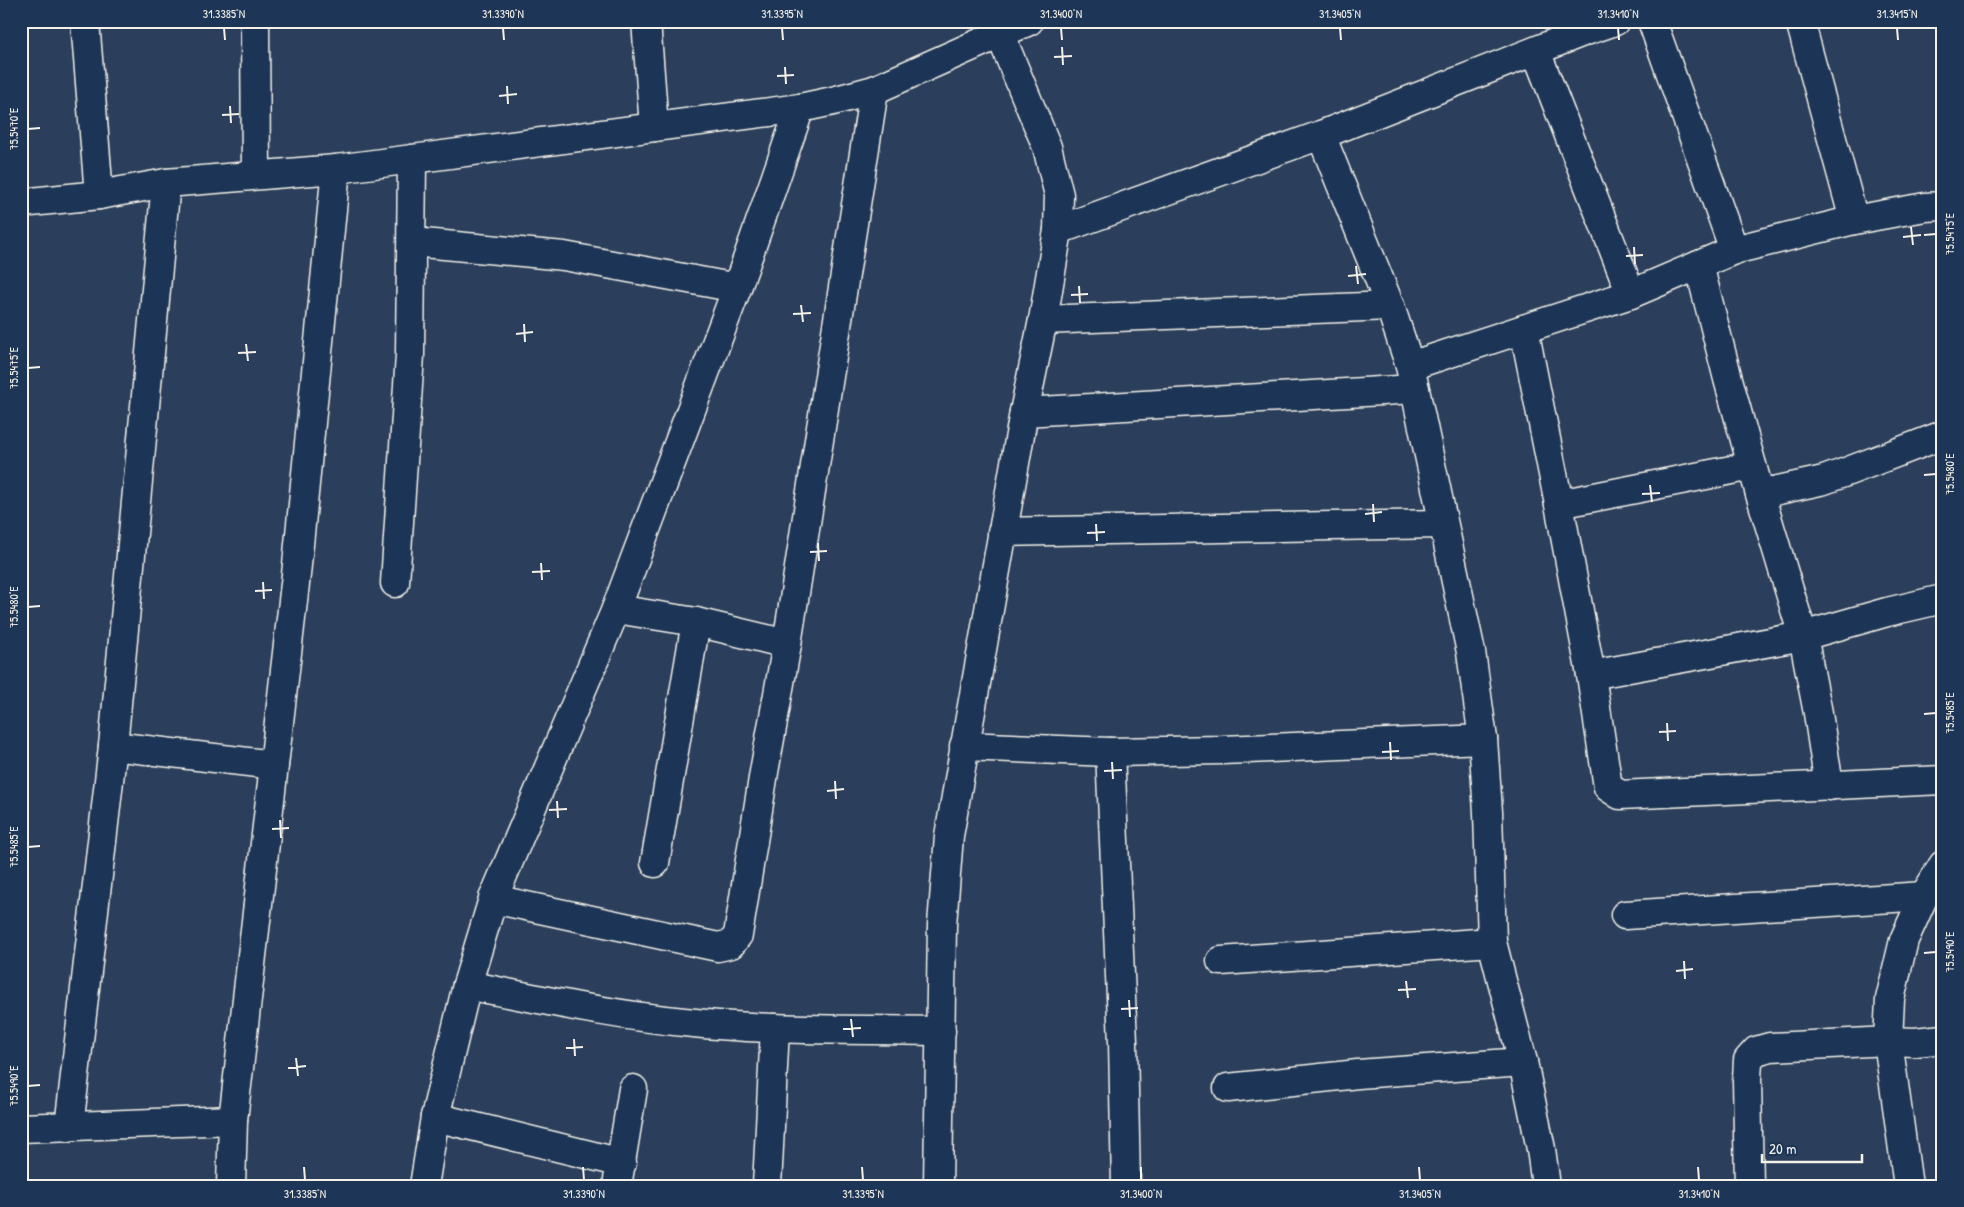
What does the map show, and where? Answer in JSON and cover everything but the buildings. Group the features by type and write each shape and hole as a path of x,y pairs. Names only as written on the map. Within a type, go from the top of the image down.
{"street":[{"path":"85,21 99,195"},
{"path":"255,21 256,175"},
{"path":"646,21 654,127"},
{"path":"21,203 99,195 166,182 336,169 800,108 874,90 1029,21"},
{"path":"1058,230 1322,135 1582,32 1615,21"},
{"path":"1652,21 1734,250"},
{"path":"1800,21 1854,220"},
{"path":"938,1186 942,925 950,836 1002,532 1043,320 1058,230 1059,195 1047,147 1000,34"},
{"path":"1536,51 1631,294"},
{"path":"493,899 718,947 731,944 738,935 787,644 874,90"},
{"path":"424,1186 436,1117 467,985 493,899 616,609 737,288 800,108"},
{"path":"1322,135 1390,306 1412,378 1471,652 1482,739 1488,812 1492,942 1523,1062 1541,1149 1546,1186"},
{"path":"395,583 410,355 412,159"},
{"path":"231,1186 233,1120 296,576 336,169"},
{"path":"69,1127 113,746 166,182"},
{"path":"1024,412 1412,378 1524,329 1631,294 1734,250 1854,220 1925,207 1943,206"},
{"path":"412,242 564,256 737,288"},
{"path":"1699,265 1752,466 1803,636 1818,713 1829,786"},
{"path":"1043,320 1390,306"},
{"path":"1524,329 1591,675 1608,787 1620,795 1943,780"},
{"path":"1760,494 1824,480 1943,435"},
{"path":"1559,504 1752,466"},
{"path":"1002,532 1443,524"},
{"path":"1591,675 1803,636 1943,599"},
{"path":"616,609 696,622 787,644"},
{"path":"655,863 696,622"},
{"path":"964,746 1110,752 1222,750 1482,739"},
{"path":"113,746 274,765"},
{"path":"1110,752 1123,1042 1126,1186"},
{"path":"1908,1186 1888,1041 1890,999 1904,940 1924,896 1943,865"},
{"path":"1625,915 1924,896"},
{"path":"1221,961 1492,942"},
{"path":"467,985 598,1010 684,1022 775,1028 941,1031"},
{"path":"767,1186 775,1028"},
{"path":"1749,1186 1747,1079 1748,1060 1756,1051 1770,1047 1888,1041 1915,1042 1943,1039"},
{"path":"1228,1088 1358,1074 1523,1062"},
{"path":"436,1117 619,1174 633,1089"},
{"path":"21,1128 233,1120"}]}
